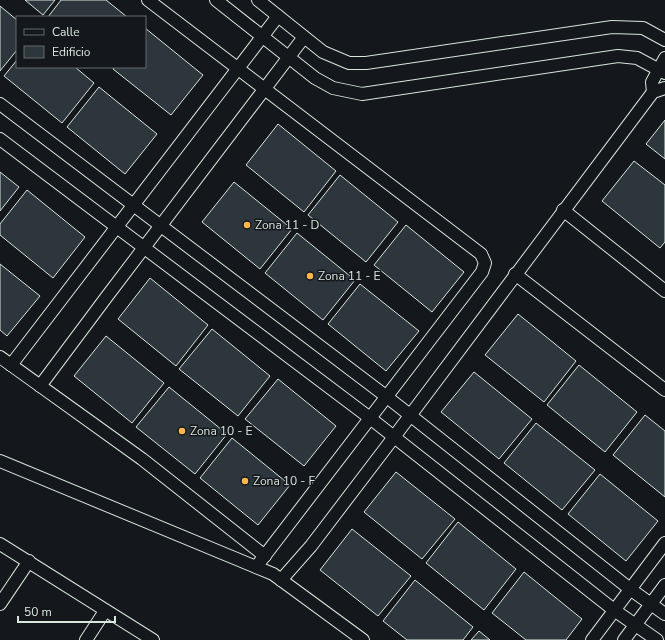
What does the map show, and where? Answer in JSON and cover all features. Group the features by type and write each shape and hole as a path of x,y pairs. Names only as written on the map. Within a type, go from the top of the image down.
{"street":[{"path":"148,0 481,254 485,263 482,272 256,567"},
{"path":"216,0 314,78 333,88 362,94 618,56 637,58 662,71"},
{"path":"258,0 323,52 349,63 366,63 612,27 643,28 665,40"},
{"path":"11,365 236,68 278,16"},
{"path":"40,386 143,248 290,58 304,37"},
{"path":"653,92 652,82 662,71 665,58"},
{"path":"281,580 311,546 653,92 665,88"},
{"path":"0,104 387,397 630,589 665,614"},
{"path":"0,139 115,228 370,418 614,610 657,640"},
{"path":"563,210 665,291"},
{"path":"515,274 665,390"},
{"path":"0,357 142,459 265,556"},
{"path":"0,461 274,574 363,640"},
{"path":"226,555 232,552 238,544 238,535"},
{"path":"592,640 665,543"},
{"path":"0,544 28,560 105,611 153,640"},
{"path":"0,604 28,560"},
{"path":"624,640 665,585"},
{"path":"86,640 105,611"}],"building":[{"path":"25,0 55,0 43,15"},
{"path":"61,0 106,0 126,16 49,16"},
{"path":"0,6 16,19 16,51 0,71"},
{"path":"146,29 203,75 171,115 113,69 146,68"},
{"path":"16,61 16,68 76,68 94,83 62,123 4,76"},
{"path":"99,87 157,134 125,174 67,127"},
{"path":"665,120 665,159 646,144"},
{"path":"278,124 336,171 304,212 246,165"},
{"path":"634,161 665,185 665,242 660,248 602,201"},
{"path":"0,172 19,187 0,211"},
{"path":"340,175 398,222 366,262 308,215"},
{"name":"Zona 11 - D","path":"234,182 292,229 260,269 202,222"},
{"path":"27,190 85,237 53,278 0,235 0,224"},
{"path":"406,225 464,272 432,312 374,265"},
{"name":"Zona 11 - E","path":"297,233 355,280 323,320 265,273"},
{"path":"0,264 40,296 7,336 0,330"},
{"path":"150,278 208,325 176,366 118,319"},
{"path":"360,284 419,331 386,371 328,324"},
{"path":"518,314 576,361 544,402 485,355"},
{"path":"212,329 270,376 238,416 179,369"},
{"path":"106,336 164,383 132,423 74,376"},
{"path":"579,365 637,412 605,452 547,405"},
{"path":"474,372 532,419 499,459 441,412"},
{"path":"278,379 336,426 304,466 245,419"},
{"name":"Zona 10 - E","path":"169,387 227,434 195,474 136,427"},
{"path":"645,415 665,431 665,497 613,455"},
{"path":"536,423 595,470 562,510 504,463"},
{"name":"Zona 10 - F","path":"232,438 290,485 258,525 200,478"},
{"path":"396,472 455,519 422,559 364,512"},
{"path":"600,474 658,521 626,561 568,514"},
{"path":"458,522 516,569 484,610 426,563"},
{"path":"352,529 411,576 378,616 320,570"},
{"path":"524,572 582,619 566,640 526,640 492,613"},
{"path":"415,580 473,627 463,640 407,640 383,621"},
{"path":"479,631 490,640 471,640"}],"place":[{"name":"Zona 11 - D","path":"247,225"},
{"name":"Zona 11 - E","path":"310,276"},
{"name":"Zona 10 - E","path":"182,431"},
{"name":"Zona 10 - F","path":"245,481"}]}
